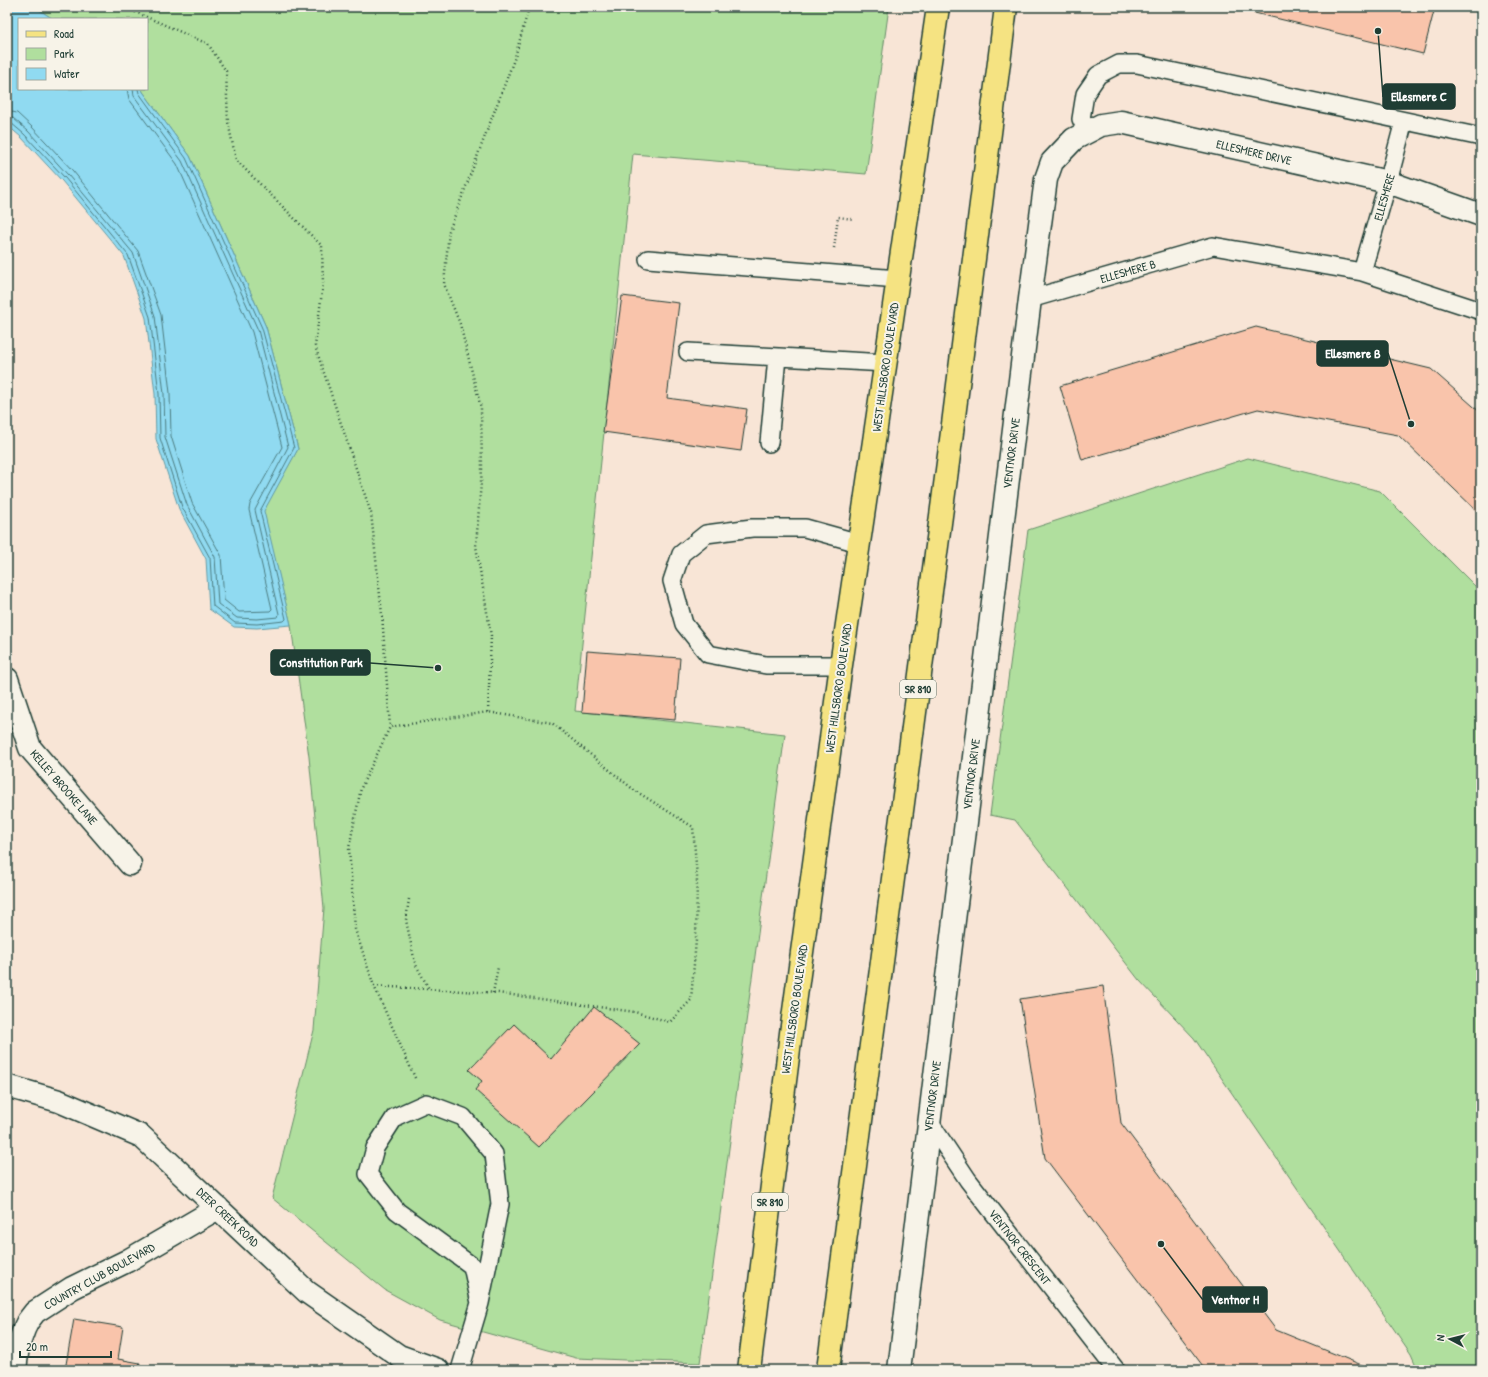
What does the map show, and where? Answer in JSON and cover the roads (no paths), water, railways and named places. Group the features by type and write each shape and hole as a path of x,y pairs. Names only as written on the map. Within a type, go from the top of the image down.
{"main road":[{"name":"WEST HILLSBORO BOULEVARD","path":"749,1370 791,1033 841,665 938,7"},
{"name":"SR 810","path":"828,1370 951,440 1006,7"}],"street":[{"name":"ELLESMERE DRIVE","path":"1046,179 1052,162 1074,139 1101,125 1121,122 1388,182 1481,214"},
{"name":"VENTNOR DRIVE","path":"899,1370 928,1120 1046,179"},
{"name":"KELLEY BROOKE LANE","path":"7,678 30,748 130,864"},
{"name":"DEER CREEK ROAD","path":"7,1086 59,1101 141,1136 306,1292 398,1356 438,1370"},
{"name":"COUNTRY CLUB BOULEVARD","path":"15,1370 18,1346 24,1329 35,1312 72,1288 127,1262 218,1208"}],"lane":[{"path":"1087,132 1081,119 1085,94 1098,75 1119,64 1137,64 1481,138"},
{"name":"ELLESMERE","path":"1362,272 1404,121"},
{"name":"ELLESMERE B","path":"1030,300 1213,246 1362,272 1481,311"},
{"path":"648,259 898,279"},
{"path":"688,352 886,363"},
{"path":"769,443 777,357"},
{"path":"841,665 766,665 708,654 684,624 672,581 681,554 706,534 752,528 805,528 859,544"},
{"path":"460,1370 480,1302 500,1204 494,1154 463,1117 426,1103 395,1117 376,1148 368,1174 397,1212 472,1266 480,1302"},
{"name":"VENTNOR CRESCENT","path":"928,1120 968,1180 1116,1370"}],"water":[{"path":"7,7 35,7 52,18 18,18 18,90 142,90 190,156 266,327 298,449 264,511 291,625 257,628 234,627 209,609 206,559 179,509 156,439 155,394 146,318 124,256 62,181 21,137 7,125"}],"place":[{"name":"Ellesmere C","path":"1378,31"},
{"name":"Ellesmere B","path":"1411,424"},
{"name":"Constitution Park","path":"438,668"},
{"name":"Ventnor H","path":"1161,1244"}]}
